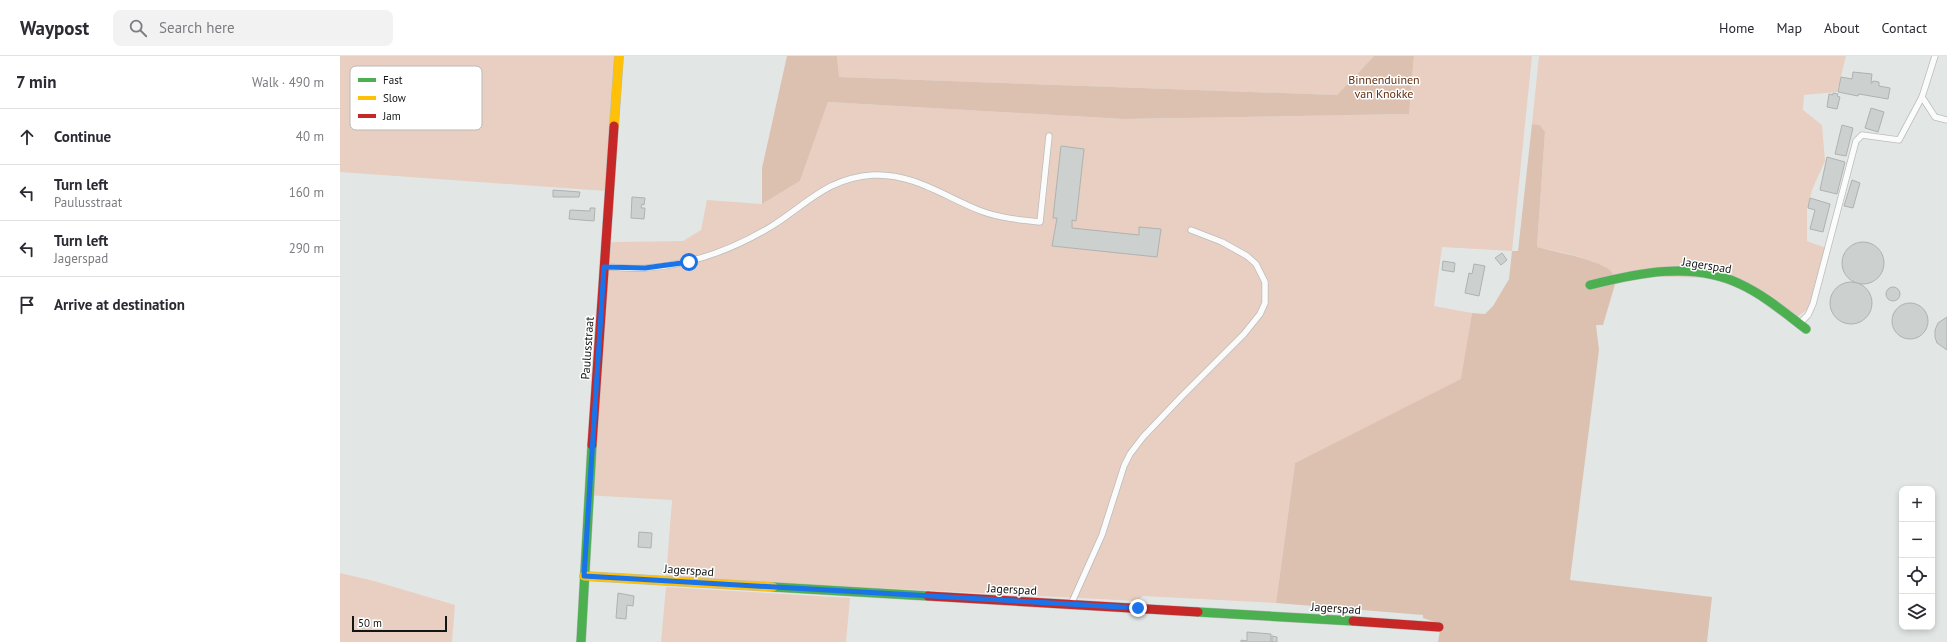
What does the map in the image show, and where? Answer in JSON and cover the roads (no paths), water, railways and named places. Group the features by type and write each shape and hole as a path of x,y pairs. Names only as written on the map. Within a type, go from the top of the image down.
{"street":[{"name":"Paulusstraat","path":"581,642 604,267 619,56"},
{"name":"Jagerspad","path":"1590,285 1616,278 1667,271 1712,275 1732,280 1746,287 1803,326"},
{"name":"Jagerspad","path":"584,576 1278,615 1440,627"}],"lane":[{"path":"1803,326 1813,304 1856,141 1862,135 1898,140 1922,97 1935,56"},
{"path":"1922,97 1935,117 1947,120"},
{"path":"604,267 645,268 689,262 705,257 740,243 771,226 818,192 855,178 872,176 903,178 926,186 982,212 1004,218 1040,222 1049,136"},
{"path":"1071,604 1102,535 1124,466 1130,454 1142,437 1244,334 1260,314 1265,303 1265,282 1256,264 1247,256 1222,242 1192,230"}],"park label":[{"name":"Binnenduinen van Knokke","path":"1384,86"}]}
